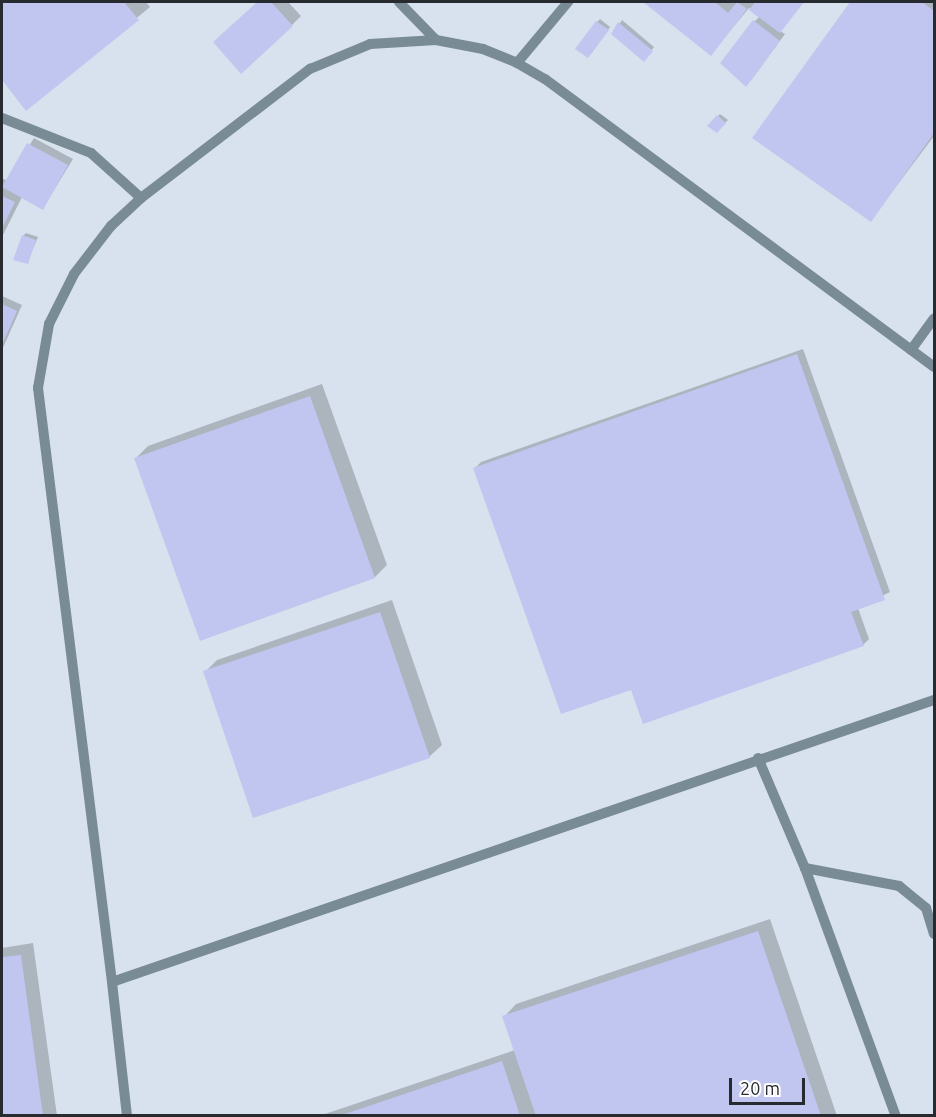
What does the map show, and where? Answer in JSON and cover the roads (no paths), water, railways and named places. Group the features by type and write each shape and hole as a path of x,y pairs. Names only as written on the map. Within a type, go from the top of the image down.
{"lane":[{"path":"399,2 436,40"},
{"path":"517,63 568,2"},
{"path":"127,1116 38,388 50,324 74,274 111,226 141,198 310,69 370,44 436,40 483,49 517,63 545,79 934,367"},
{"path":"2,118 91,153 141,198"},
{"path":"911,350 934,318"},
{"path":"112,982 758,758 934,700"},
{"path":"758,758 805,868 896,1116"},
{"path":"805,868 899,886 926,908 934,934"}]}
